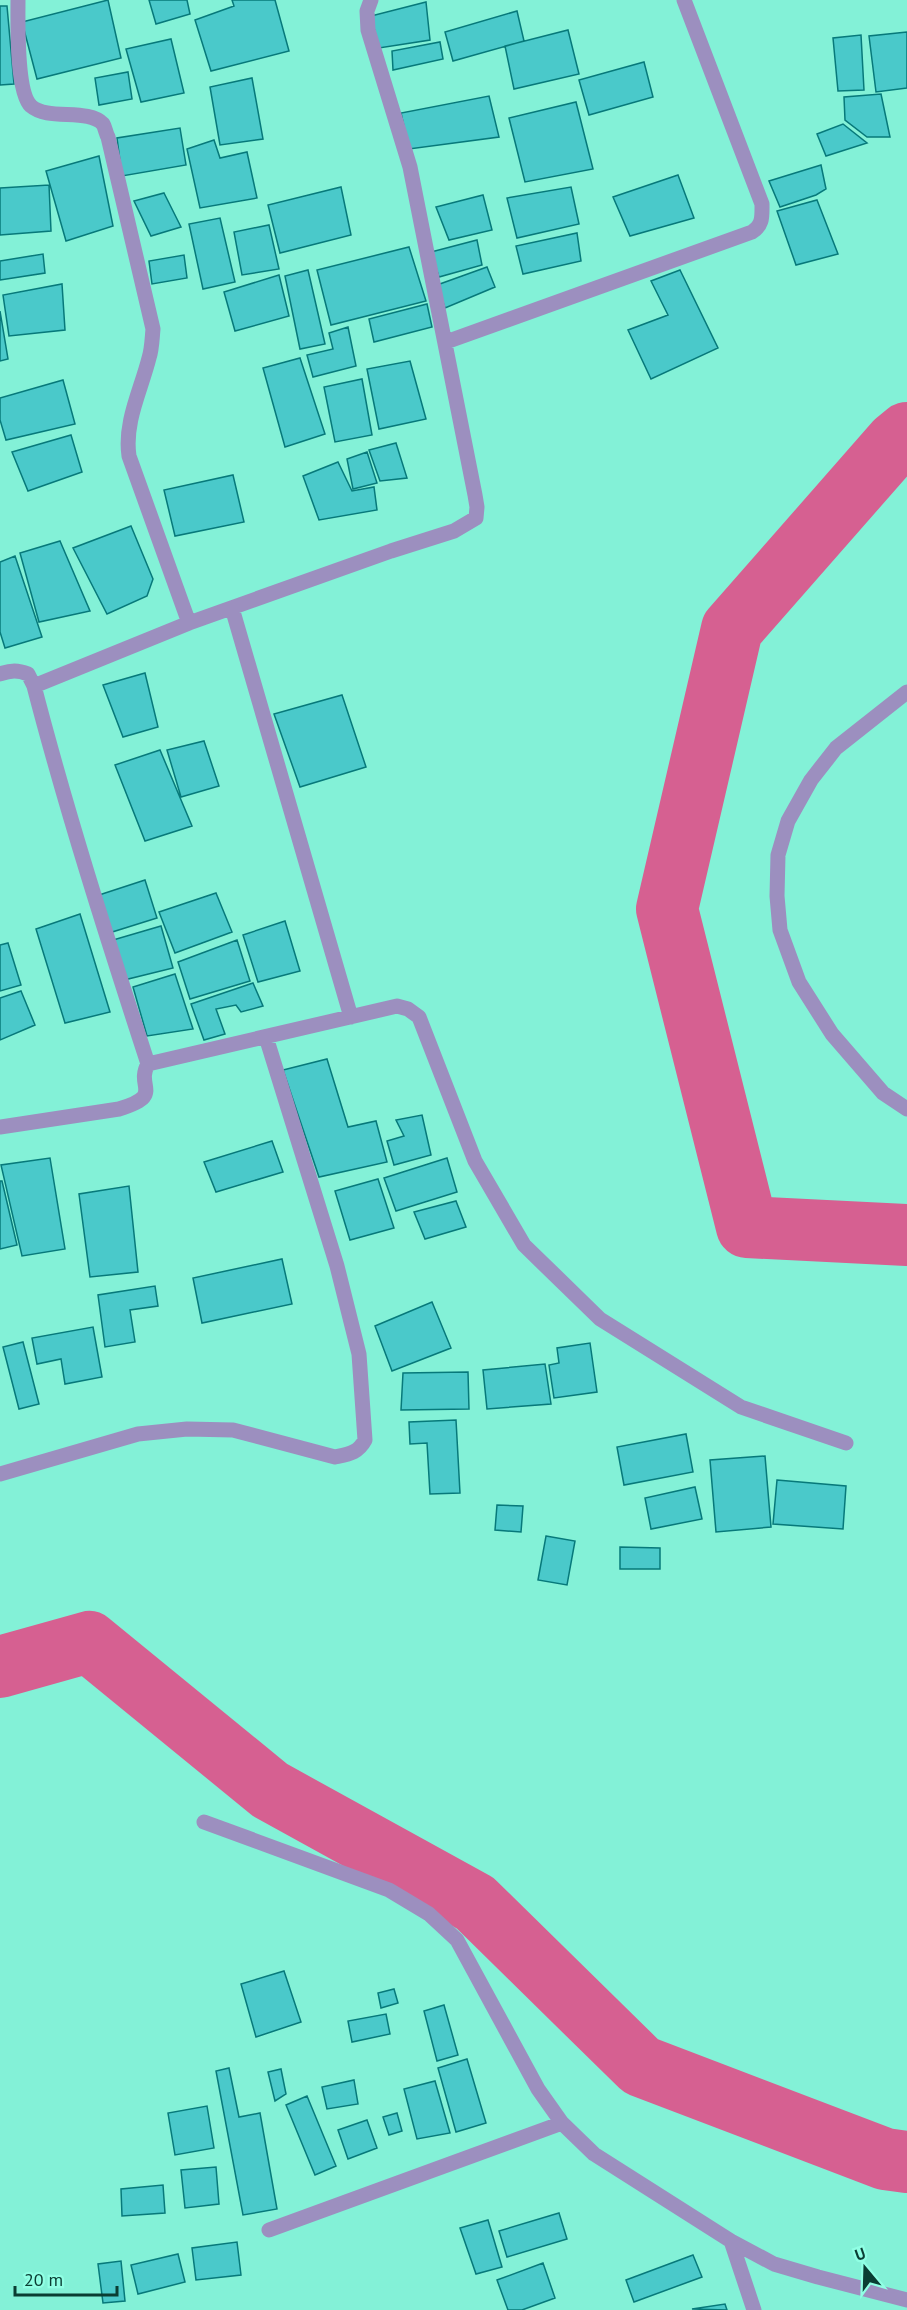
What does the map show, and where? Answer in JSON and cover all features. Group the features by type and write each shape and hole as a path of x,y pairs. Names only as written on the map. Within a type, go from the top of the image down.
{"street":[{"path":"18,0 21,71 24,94 31,106 42,111 93,118 103,125 108,137 153,329 150,355 135,402 128,434 129,456 189,623"},
{"path":"34,686 189,623 454,531 476,518 475,495 410,167 368,30 367,11 371,0"},
{"path":"446,342 752,232 759,227 762,204 684,0"},
{"path":"232,608 351,1017"},
{"path":"0,674 20,671 28,674 34,686 94,900 148,1064 145,1072 147,1089 143,1097 135,1104 119,1109 0,1127"},
{"path":"907,692 836,748 811,780 788,821 778,855 777,896 780,930 799,982 832,1034 854,1060 883,1093 907,1109"},
{"path":"148,1064 397,1006 408,1009 419,1017 475,1161 524,1245 600,1319 741,1407 846,1443"},
{"path":"0,1474 138,1434 187,1430 233,1430 335,1457 351,1454 361,1448 365,1440 359,1354 337,1266 266,1037"},
{"path":"204,1822 389,1890 429,1914 457,1940 538,2089 562,2123 594,2154 731,2241 774,2264 907,2300"},
{"path":"269,2230 562,2123"},
{"path":"731,2241 754,2310"}],"building":[{"path":"108,0 121,58 37,79 22,22"},
{"path":"149,0 187,0 190,14 156,24"},
{"path":"232,0 275,0 289,51 211,71 195,20 234,6"},
{"path":"426,2 430,40 379,48 371,16"},
{"path":"0,6 7,6 14,84 0,85"},
{"path":"517,11 524,41 453,61 445,32"},
{"path":"568,30 579,74 514,89 505,46"},
{"path":"907,32 907,88 876,92 869,36"},
{"path":"861,35 864,90 838,91 833,38"},
{"path":"171,39 184,93 141,102 126,49"},
{"path":"440,42 443,59 393,70 392,51"},
{"path":"644,62 653,97 589,115 579,80"},
{"path":"128,72 132,99 99,105 95,78"},
{"path":"252,78 263,139 220,145 210,87"},
{"path":"881,94 890,137 867,137 845,120 844,97"},
{"path":"489,96 499,137 409,149 401,113"},
{"path":"576,102 593,169 525,182 509,118"},
{"path":"843,124 867,143 826,156 817,134"},
{"path":"180,128 186,165 122,176 117,138"},
{"path":"214,140 220,158 247,152 257,198 200,208 187,149"},
{"path":"99,156 113,226 66,241 46,171"},
{"path":"821,165 826,189 816,195 780,207 769,181"},
{"path":"678,175 694,218 630,236 613,197"},
{"path":"49,185 51,231 0,235 0,188"},
{"path":"341,187 351,235 280,253 268,205"},
{"path":"571,187 579,224 517,238 507,198"},
{"path":"164,193 181,227 151,236 134,201"},
{"path":"483,195 492,230 449,240 436,207"},
{"path":"817,200 838,254 796,265 777,211"},
{"path":"220,218 235,282 203,289 189,224"},
{"path":"269,225 279,269 242,275 234,232"},
{"path":"577,233 581,261 523,274 516,246"},
{"path":"477,240 482,265 439,277 431,252"},
{"path":"409,247 426,301 331,325 317,270"},
{"path":"43,254 45,273 0,280 0,261"},
{"path":"184,255 187,278 152,284 149,261"},
{"path":"487,267 495,287 445,308 437,285"},
{"path":"308,270 325,344 300,349 285,276"},
{"path":"680,270 718,348 651,379 628,330 668,315 651,281"},
{"path":"279,275 289,316 235,331 224,292"},
{"path":"62,284 65,330 9,336 3,295"},
{"path":"427,304 432,327 374,342 369,319"},
{"path":"0,311 8,359 0,361"},
{"path":"348,327 356,366 313,377 307,355 333,349 329,333"},
{"path":"300,358 325,434 285,447 263,368"},
{"path":"410,361 426,419 379,429 367,369"},
{"path":"362,379 372,435 335,442 324,387"},
{"path":"63,380 75,424 6,440 0,420 0,398"},
{"path":"71,435 82,472 28,491 12,452"},
{"path":"396,443 407,478 380,481 369,450"},
{"path":"367,452 377,483 353,489 347,459"},
{"path":"338,462 352,491 374,487 377,510 319,520 303,476"},
{"path":"233,475 244,522 175,536 164,490"},
{"path":"131,526 153,579 147,596 107,614 73,548"},
{"path":"60,541 90,611 39,622 20,553"},
{"path":"15,556 42,637 5,648 0,632 0,562"},
{"path":"145,673 158,727 123,737 103,685"},
{"path":"342,695 366,767 300,787 274,714"},
{"path":"204,741 219,786 181,797 167,750"},
{"path":"160,750 192,826 145,841 115,765"},
{"path":"145,880 157,918 109,933 96,896"},
{"path":"216,893 232,932 175,953 159,912"},
{"path":"80,914 110,1012 65,1023 36,929"},
{"path":"285,921 300,971 258,982 243,935"},
{"path":"161,926 173,968 124,980 113,940"},
{"path":"237,940 250,981 190,999 178,962"},
{"path":"8,943 21,985 0,991 0,945"},
{"path":"175,974 193,1029 147,1036 133,987"},
{"path":"253,983 263,1006 241,1012 236,1005 216,1009 225,1034 204,1040 191,1004"},
{"path":"21,991 35,1025 0,1040 0,998"},
{"path":"327,1059 348,1127 376,1121 387,1162 319,1177 283,1070"},
{"path":"422,1115 431,1155 394,1165 387,1141 404,1136 396,1120"},
{"path":"272,1141 283,1172 216,1192 204,1162"},
{"path":"50,1158 65,1249 22,1256 1,1165"},
{"path":"447,1158 457,1192 396,1211 384,1178"},
{"path":"378,1179 394,1228 350,1240 335,1191"},
{"path":"0,1181 2,1181 17,1245 0,1249"},
{"path":"129,1186 138,1272 90,1277 79,1194"},
{"path":"456,1201 466,1227 425,1239 414,1212"},
{"path":"282,1259 292,1304 202,1323 193,1278"},
{"path":"155,1286 158,1306 130,1310 135,1342 105,1347 98,1295"},
{"path":"432,1302 451,1348 392,1371 375,1326"},
{"path":"93,1327 102,1377 65,1384 61,1359 37,1364 32,1338"},
{"path":"23,1342 39,1404 19,1409 3,1347"},
{"path":"590,1343 597,1392 554,1398 549,1365 559,1363 557,1348"},
{"path":"545,1364 551,1404 487,1409 483,1370"},
{"path":"468,1372 469,1409 401,1410 403,1373"},
{"path":"456,1420 460,1493 430,1494 427,1443 410,1444 409,1422"},
{"path":"686,1434 693,1472 624,1485 617,1447"},
{"path":"765,1456 771,1527 716,1532 710,1460"},
{"path":"777,1480 846,1486 843,1529 773,1524"},
{"path":"695,1487 702,1519 651,1529 645,1498"},
{"path":"497,1505 523,1506 521,1532 495,1530"},
{"path":"546,1536 575,1541 567,1585 538,1580"},
{"path":"620,1547 660,1548 660,1569 620,1569"},
{"path":"284,1971 301,2022 256,2037 241,1984"},
{"path":"394,1989 398,2003 381,2008 378,1993"},
{"path":"444,2005 458,2055 437,2061 424,2011"},
{"path":"386,2014 390,2034 352,2042 348,2021"},
{"path":"467,2059 486,2123 456,2132 438,2068"},
{"path":"229,2068 239,2117 260,2113 277,2209 243,2215 216,2071"},
{"path":"281,2069 286,2094 275,2101 268,2072"},
{"path":"354,2080 358,2104 327,2109 322,2087"},
{"path":"435,2081 450,2133 417,2139 404,2089"},
{"path":"307,2096 336,2166 315,2175 286,2105"},
{"path":"207,2106 214,2148 175,2155 168,2113"},
{"path":"397,2113 402,2131 389,2135 383,2117"},
{"path":"367,2120 377,2148 348,2159 338,2130"},
{"path":"216,2167 219,2204 185,2208 181,2170"},
{"path":"163,2185 165,2213 122,2216 121,2189"},
{"path":"559,2213 567,2239 507,2257 499,2231"},
{"path":"488,2220 502,2267 476,2274 460,2228"},
{"path":"237,2242 241,2275 196,2280 192,2248"},
{"path":"178,2254 185,2282 138,2294 131,2265"},
{"path":"693,2255 702,2277 634,2302 626,2280"},
{"path":"121,2261 125,2301 103,2303 98,2264"},
{"path":"543,2263 555,2298 522,2310 508,2310 497,2280"},
{"path":"725,2304 727,2310 692,2309"}],"waterway":[{"path":"907,433 896,442 732,629 667,909 747,1227 907,1235"},
{"path":"0,1667 89,1642 270,1790 475,1903 641,2066 885,2159 907,2162"}]}
